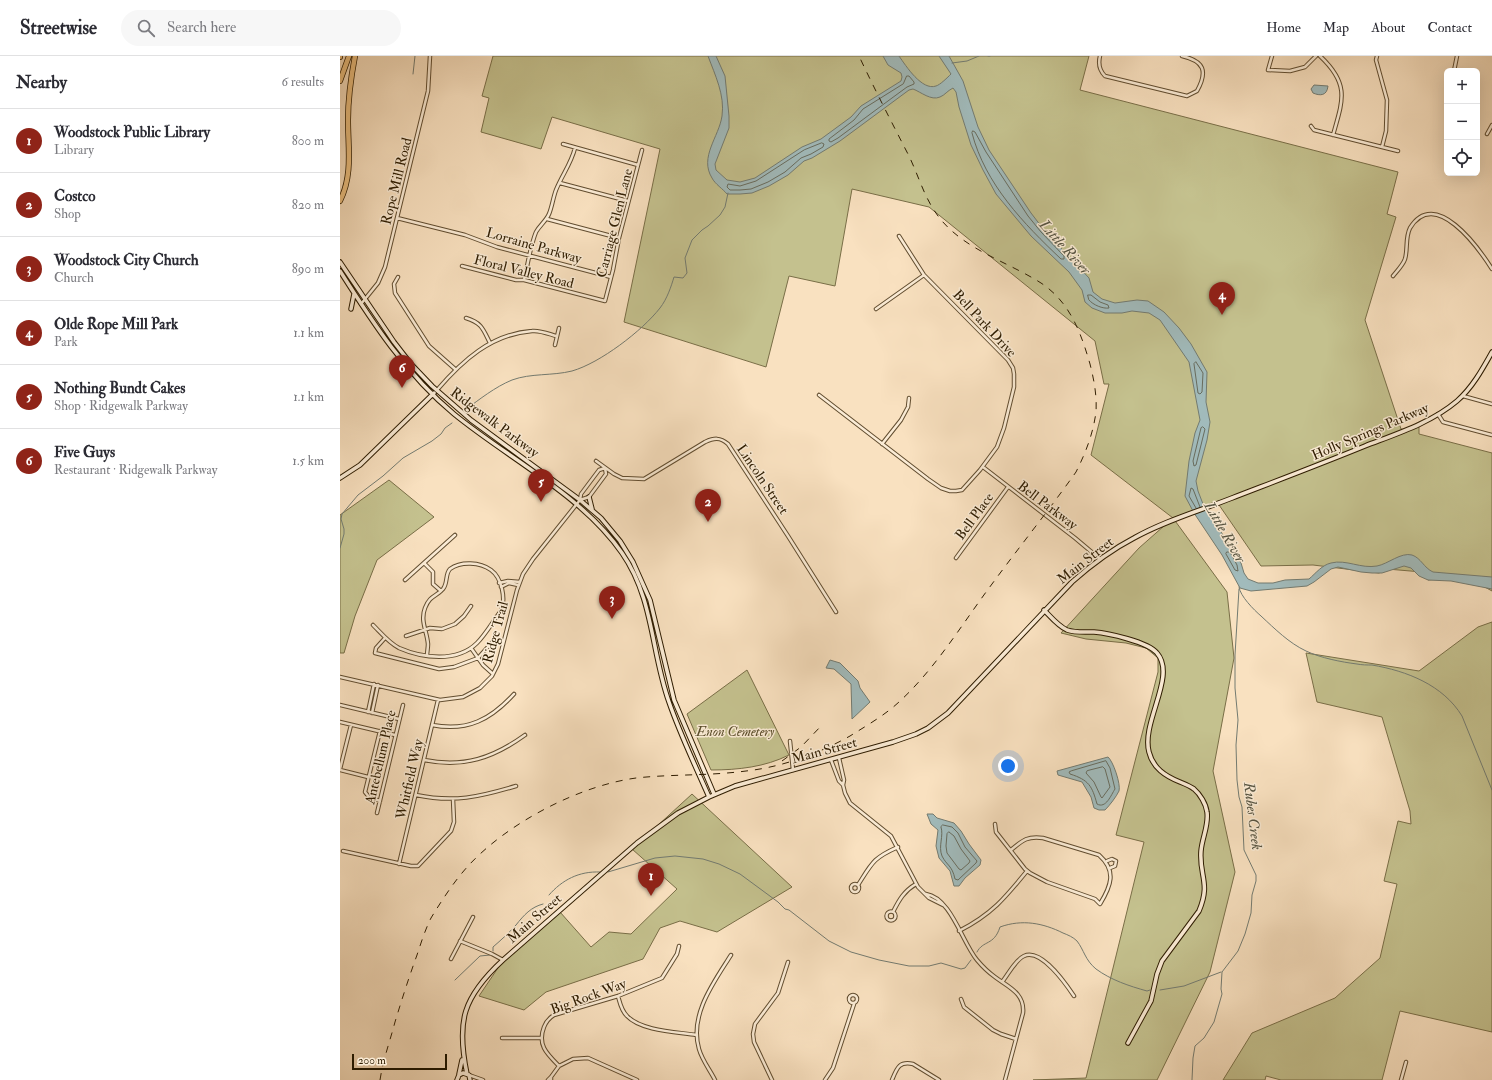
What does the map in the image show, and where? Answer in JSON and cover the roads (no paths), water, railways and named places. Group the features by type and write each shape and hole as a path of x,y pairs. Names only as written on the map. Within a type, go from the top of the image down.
{"highway":[{"path":"340,81 349,56"},
{"path":"340,201 346,188 349,174 349,96 355,56"}],"main road":[{"name":"Ridgewalk Parkway","path":"340,262 403,353 436,391 471,420 580,500 592,510 620,541 639,574 654,615 674,700 714,794"},
{"name":"Ridgewalk Parkway","path":"340,271 395,353 432,394 464,421 577,504 593,518 614,542 629,565 638,583 649,616 669,702 709,797"},
{"path":"351,309 354,301 354,293"},
{"name":"Holly Springs Parkway","path":"1233,498 1396,434 1438,414 1463,396 1475,382 1492,352"},
{"path":"340,478 360,465 436,391"},
{"path":"589,497 589,503 592,510"},
{"name":"Main Street","path":"457,1080 460,1074 463,1055 462,1028 469,1002 482,980 652,831 678,813 714,794 736,786 839,758 916,734 940,719 955,707 1044,610 1072,582 1100,559 1135,537 1233,498"},
{"path":"1044,610 1065,629 1077,632 1093,632 1114,636 1148,645 1157,653 1163,664 1164,675 1148,734 1149,753 1154,764 1162,773 1194,789 1204,802 1207,814 1201,853 1205,886 1203,902 1159,967 1151,1002 1128,1043"},
{"name":"Main Street","path":"463,1055 470,1080"},
{"path":"460,1074 463,1073 468,1075"}],"street":[{"name":"Rope Mill Road","path":"361,304 379,282 383,272 428,91 430,56"},
{"path":"1100,56 1099,65 1105,76 1187,96 1197,92 1202,70 1201,65 1195,60 1182,56"},
{"path":"1272,56 1268,70 1290,71 1305,67 1316,56"},
{"path":"1320,56 1338,77 1341,87 1342,98 1333,135"},
{"path":"1377,56 1376,60 1387,100 1386,131 1382,147"},
{"path":"1455,68 1457,56"},
{"path":"1487,134 1492,125"},
{"path":"1311,126 1314,130 1398,151"},
{"path":"562,144 638,165"},
{"path":"524,280 536,232 547,219 555,192 569,166 575,148"},
{"name":"Carriage Glen Lane","path":"605,302 628,201 642,150"},
{"path":"560,183 628,201"},
{"path":"1393,276 1405,258 1407,235 1410,229 1421,216 1430,214 1438,215 1450,221 1477,247 1492,269"},
{"name":"Lorraine Parkway","path":"397,218 611,277"},
{"path":"547,219 619,238"},
{"name":"Bell Park Drive","path":"819,395 941,488 950,491 962,490 983,467 997,447 1004,428 1014,387 1013,368 1008,360 924,275 899,236"},
{"name":"Floral Valley Road","path":"462,266 516,280 524,280 605,302"},
{"path":"876,309 924,275"},
{"path":"398,277 394,284 395,293 429,346 455,369"},
{"path":"466,318 476,321 482,328 490,343"},
{"path":"555,346 559,328"},
{"path":"436,391 455,369 470,356 490,343 510,335 533,331 556,336"},
{"path":"1463,396 1492,404"},
{"path":"882,444 901,420 908,407 909,398"},
{"path":"1438,414 1443,422 1492,434"},
{"name":"Lincoln Street","path":"596,461 622,478 644,479 713,438 723,440 728,444 836,612"},
{"name":"Bell Parkway","path":"983,467 1100,559"},
{"path":"580,500 589,497 606,474 605,468"},
{"name":"Ridge Trail","path":"340,676 438,700 456,699 468,695 480,688 493,674 500,659 519,583 526,568 580,500 581,494 599,470 605,468"},
{"name":"Bell Place","path":"956,558 1008,487"},
{"path":"405,580 455,535"},
{"path":"424,563 433,572 433,584 441,591"},
{"path":"373,625 385,638 398,647 426,656 443,657 457,654 471,648 477,643 501,611 504,599 503,592 495,574 490,569 471,564 462,564 450,569 447,573 447,584 441,591 429,600 425,608 423,616 428,646 426,656"},
{"path":"499,583 508,581 519,583"},
{"path":"501,587 509,583 519,583"},
{"path":"406,636 430,628 442,629 455,624 464,616 471,606"},
{"path":"385,638 376,648 375,653 439,669 454,668 478,658 495,639"},
{"path":"471,648 485,668 493,674"},
{"path":"368,712 374,684"},
{"path":"372,713 378,685"},
{"path":"432,725 455,727 476,722 496,712 514,694"},
{"name":"Whitfield Way","path":"399,864 438,700"},
{"name":"Antebellum Place","path":"377,814 403,705"},
{"path":"340,706 399,719"},
{"path":"340,722 395,735"},
{"path":"351,724 340,769 368,777"},
{"path":"380,731 365,789 365,794 380,801"},
{"path":"424,760 452,763 480,759 502,750 525,735"},
{"path":"790,741 793,770"},
{"path":"839,758 844,780 843,785 846,797 850,803 889,833 898,847 916,884 929,898 943,905 952,917 967,947 978,961 1015,991 1023,1003 1023,1013 1005,1080"},
{"path":"831,760 839,781 843,785"},
{"path":"416,795 428,798 454,800 485,795 516,786"},
{"path":"343,851 399,864 418,866 449,834 453,826 454,800"},
{"path":"995,824 996,832 1027,871 1046,882 1095,899 1100,904 1110,885 1110,868 1107,861 1099,855 1043,838 1034,837 1025,839 1011,850"},
{"path":"858,885 878,857 898,847"},
{"path":"1107,861 1112,858 1116,861 1115,866 1110,868"},
{"path":"959,930 981,919 1000,904 1027,871"},
{"path":"893,912 898,900 916,884"},
{"path":"451,959 473,917"},
{"path":"460,941 503,960"},
{"name":"Big Rock Way","path":"541,1038 546,1023 554,1015 618,996 662,978 677,954 678,946"},
{"path":"714,1080 699,1051 696,1035 702,1007 708,993 731,955"},
{"path":"1002,982 1020,958 1025,955 1031,955 1037,957 1053,969 1064,981 1074,996"},
{"path":"772,1080 754,1042 753,1034 755,1024 778,993 788,962"},
{"path":"618,996 621,1007 626,1015 633,1021 664,1031 696,1035"},
{"path":"961,999 964,1007 993,1030 1016,1039"},
{"path":"825,1080 833,1068 854,1004"},
{"path":"502,1038 541,1038 547,1054 559,1066"},
{"path":"548,1080 559,1066 573,1059 588,1058 636,1080"},
{"path":"1401,1080 1406,1062"},
{"path":"892,1080 899,1066 903,1063 914,1064 939,1080"},
{"path":"468,1075 483,1080"}],"water":[{"path":"708,56 716,56 725,76 729,116 729,128 715,164 716,170 727,180 740,182 755,178 802,147 821,139 851,117 861,106 901,81 901,73 888,65 883,56 899,56 915,77 925,85 931,87 940,84 951,74 939,56 949,56 963,81 978,127 989,150 1044,230 1089,278 1093,292 1102,299 1115,303 1137,300 1148,301 1164,312 1191,344 1207,372 1206,402 1210,422 1207,440 1196,481 1198,491 1203,504 1241,563 1244,573 1248,579 1258,583 1273,583 1285,580 1309,579 1322,567 1331,563 1342,562 1371,567 1386,563 1403,555 1412,555 1433,572 1492,577 1492,589 1451,581 1428,580 1419,576 1411,568 1404,566 1382,573 1361,572 1338,567 1331,569 1307,586 1251,591 1240,588 1222,555 1194,513 1185,496 1189,461 1195,433 1200,420 1189,362 1160,320 1149,313 1132,311 1122,313 1105,313 1092,308 1085,302 1082,290 1069,272 1031,236 996,194 971,145 956,92 953,88 937,98 930,97 913,89 909,90 840,141 812,158 804,161 788,175 769,186 752,193 727,194 713,180 709,170 709,155 720,124 723,108 719,85"},
{"path":"1314,85 1328,86 1325,93 1318,95 1313,93 1311,89"},
{"path":"830,660 840,663 858,681 860,688 870,702 852,719 851,684 834,669 826,668"},
{"path":"1108,757 1116,773 1119,783 1119,791 1105,810 1099,810 1094,808 1091,797 1082,782 1058,775 1057,771"},
{"path":"927,814 933,814 937,818 954,823 981,860 980,865 965,878 959,886 954,886 950,871 939,858 936,846 938,830 931,824"}],"waterway":[{"path":"413,74 415,56"},
{"path":"952,63 967,61 979,56"},
{"path":"465,410 494,390 512,380 527,376 564,373 583,367 607,354 632,336 660,308 667,297 674,277 683,278 687,273 685,258 692,240 720,215 725,207 728,193"},
{"path":"340,548 344,534 341,519 342,514 358,495 383,476 403,458 432,441 452,423"},
{"name":"Little River","path":"1239,587 1245,599 1255,610 1282,635 1300,648 1318,656 1398,671 1423,681 1445,696 1462,716 1492,790"},
{"name":"Rubes Creek","path":"1192,1080 1195,1046 1204,1038 1214,1022 1222,994 1222,972 1238,951 1245,934 1251,913 1252,895 1256,881 1256,875 1244,850 1242,807 1237,780 1236,745 1238,720 1235,688 1235,655 1239,589"},
{"path":"608,872 655,858 675,856 703,859 719,864 740,874 829,941 851,952 879,960 909,966 929,966 941,963 961,969 965,968 971,960"},
{"path":"549,895 565,881 578,875 600,872"},
{"path":"493,951 493,947 511,931 531,909 543,904"},
{"path":"977,952 979,948 995,937 1000,927 1016,923 1032,923 1048,927 1070,936 1077,941 1089,962 1102,973 1127,985 1147,991 1150,990"},
{"path":"455,980 480,956 490,955"},
{"path":"1160,990 1184,986 1221,972"}],"railway":[{"path":"380,1080 398,1013 423,936 431,918 459,877 485,850 503,835 524,821 568,798 591,789 614,782 636,778 732,773 786,763 800,759 838,743 869,724 899,702 925,675 1066,486 1080,465 1093,428 1096,412 1096,400 1090,364 1083,341 1073,319 1060,299 1041,283 976,248 952,231 942,221 931,206 909,156 859,56"},
{"path":"782,761 801,747 822,725"}],"place":[{"name":"Olde Rope Mill Park","path":"1222,315"},
{"name":"Five Guys","path":"402,388"},
{"name":"Nothing Bundt Cakes","path":"541,502"},
{"name":"Costco","path":"708,522"},
{"name":"Woodstock City Church","path":"612,619"},
{"name":"Woodstock Public Library","path":"651,896"}],"park label":[{"name":"Enon Cemetery","path":"735,731"}]}
